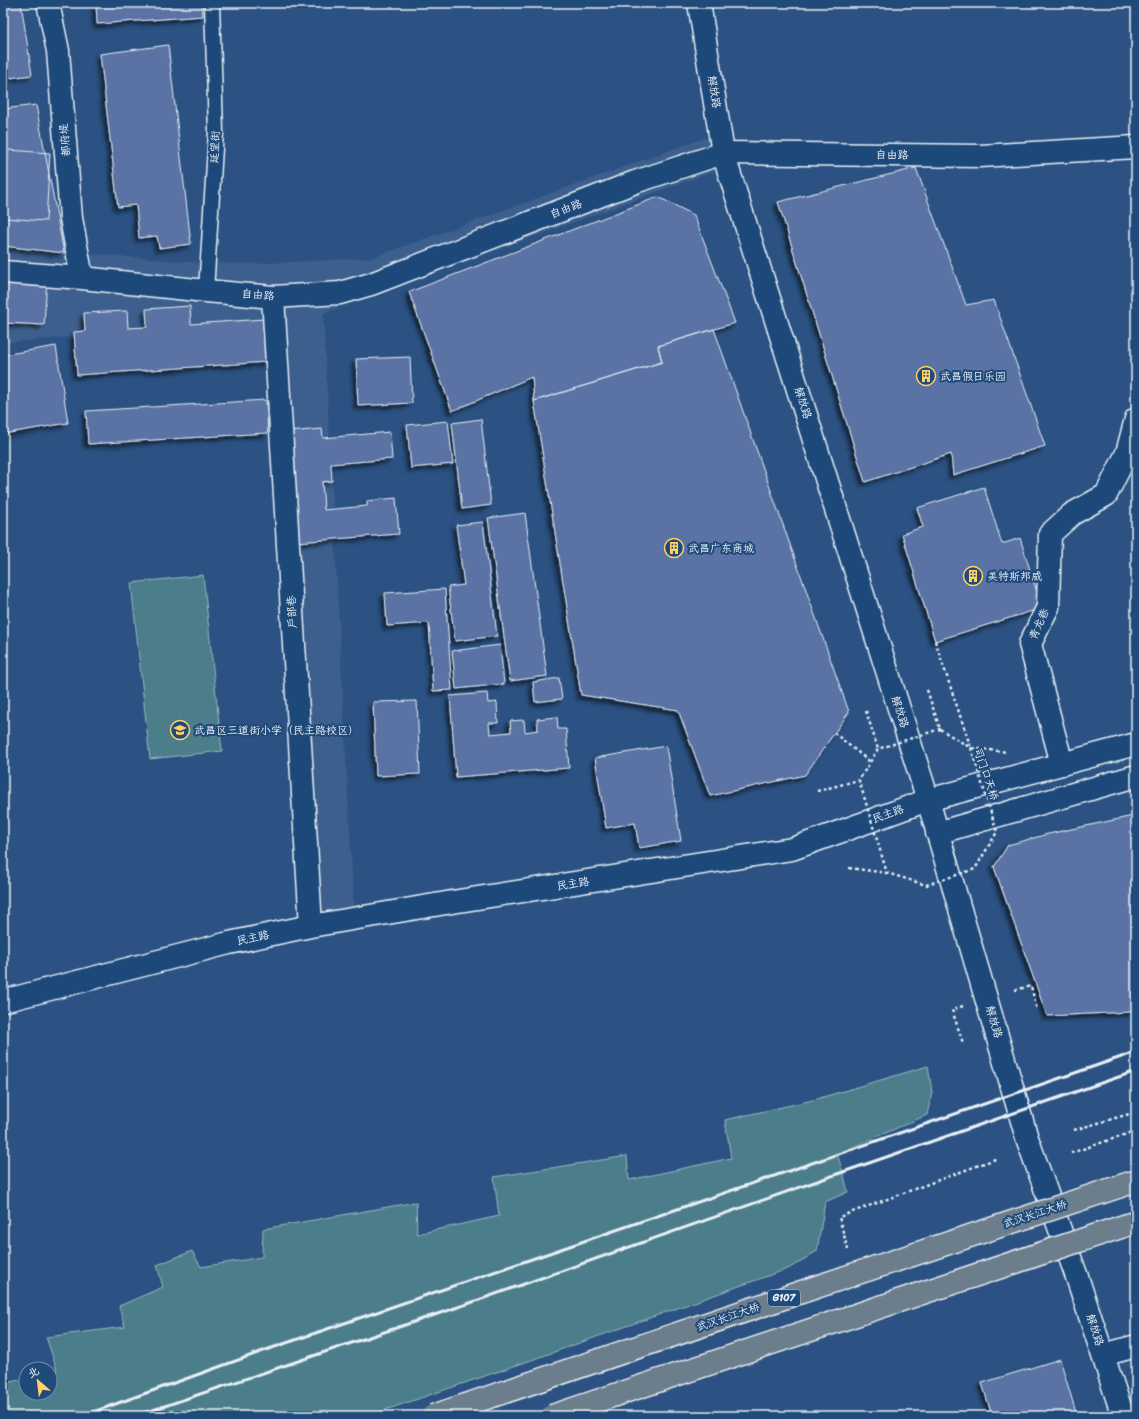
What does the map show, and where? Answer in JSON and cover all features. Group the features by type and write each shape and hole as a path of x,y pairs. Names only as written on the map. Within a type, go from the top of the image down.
{"highway":[{"name":"武汉长江大桥","path":"433,1416 1136,1181"},
{"path":"552,1416 1136,1222"}],"street":[{"name":"都府堤","path":"48,3 58,51 71,218 82,278"},
{"name":"解放路","path":"699,3 724,153 928,800 1027,1138 1077,1277 1123,1416"},
{"name":"自由路","path":"3,272 82,278 274,297 340,293 371,284 635,182 724,153 980,156 1136,147"},
{"name":"户部巷","path":"274,297 311,926"},
{"name":"青龙巷","path":"1062,764 1030,644 1048,607 1050,534 1072,514 1106,495 1127,453 1136,419"},
{"name":"民主路","path":"3,1001 229,943 311,926 792,849 928,800 1136,744"},
{"path":"938,833 1136,776"},
{"path":"1103,1355 1136,1346"}],"lane":[{"name":"延望街","path":"206,291 216,132 212,3"}],"path":[{"path":"935,641 971,748 1009,752"},
{"path":"817,791 858,780 878,749 940,729 926,690"},
{"path":"866,711 878,749"},
{"name":"司门口天桥","path":"849,868 887,873 926,885 975,869 997,832 971,748 940,729"},
{"path":"834,733 870,762"},
{"path":"858,780 887,873"},
{"path":"1016,990 1031,986 1037,1010"},
{"path":"963,1043 952,1010 966,1005"},
{"path":"1074,1130 1136,1112"},
{"path":"1071,1153 1136,1132"},
{"path":"855,1274 839,1217 998,1158"}],"shaded area":[{"path":"718,133 728,166 323,313 354,911 314,919 272,319 3,343 3,247 192,262 248,264 371,258"}],"green space":[{"path":"203,575 222,751 150,759 131,583"},
{"path":"928,1066 932,1092 927,1115 837,1154 848,1192 825,1202 817,1251 790,1268 526,1362 368,1416 3,1416 3,1384 18,1380 18,1401 58,1401 58,1361 54,1361 46,1337 125,1327 119,1306 163,1287 157,1265 192,1251 201,1267 262,1257 263,1229 416,1202 417,1234 499,1216 494,1177 627,1156 629,1180 731,1158 725,1120 813,1100"}],"building":[{"path":"3,3 21,3 32,75 3,79"},
{"path":"96,3 202,3 203,16 97,24"},
{"path":"168,45 191,244 159,248 157,236 139,238 136,205 118,207 100,54"},
{"path":"36,105 64,253 3,246 3,109"},
{"path":"8,150 50,153 46,221 3,218 3,172 7,172"},
{"name":"武昌假日乐园","path":"916,168 966,305 994,300 1045,446 953,475 951,454 865,482 778,202"},
{"path":"658,197 694,215 735,323 658,346 662,362 534,401 532,377 452,411 409,292"},
{"path":"3,276 47,279 44,325 3,323"},
{"path":"190,306 191,324 265,319 267,362 77,375 74,332 85,331 84,313 127,311 128,328 147,327 146,309"},
{"name":"武昌广东商城","path":"714,329 849,712 805,775 710,796 678,710 581,695 534,401 662,362 658,346"},
{"path":"56,346 68,423 3,434 3,355"},
{"path":"410,357 412,403 358,406 356,359"},
{"path":"266,400 268,433 88,444 86,411"},
{"path":"481,419 491,505 462,509 452,423"},
{"path":"448,421 453,464 411,468 407,425"},
{"path":"322,429 323,438 390,432 392,459 331,464 332,481 322,482 324,510 367,506 367,501 396,498 399,534 297,542 288,432"},
{"name":"美特斯邦威","path":"984,487 1002,544 1020,538 1042,608 935,641 902,534 923,527 917,508"},
{"path":"525,513 547,676 510,681 488,518"},
{"path":"483,522 497,636 455,641 448,587 464,585 456,525"},
{"path":"445,589 452,690 433,691 429,623 387,626 385,593"},
{"path":"500,645 504,684 456,689 452,651"},
{"path":"559,678 562,699 535,702 533,682"},
{"path":"487,693 488,703 497,702 498,723 489,723 490,734 511,732 510,721 524,720 525,732 538,730 537,719 557,717 558,729 566,729 569,768 456,777 450,696"},
{"path":"417,701 420,774 376,776 373,702"},
{"path":"666,746 681,841 639,848 635,823 606,828 595,758"},
{"path":"1133,816 1136,825 1136,1010 1131,1012 1047,1016 994,867 1008,845 1048,834"},
{"path":"1060,1359 1077,1416 992,1416 982,1383"}],"railway":[{"path":"82,1416 266,1350 1136,1052"},
{"path":"135,1416 473,1302 1136,1071"}],"place":[{"name":"武昌假日乐园","path":"926,376"},
{"name":"武昌广东商城","path":"674,548"},
{"name":"美特斯邦威","path":"973,576"},
{"name":"武昌区三道街小学（民主路校区）","path":"180,730"}]}
